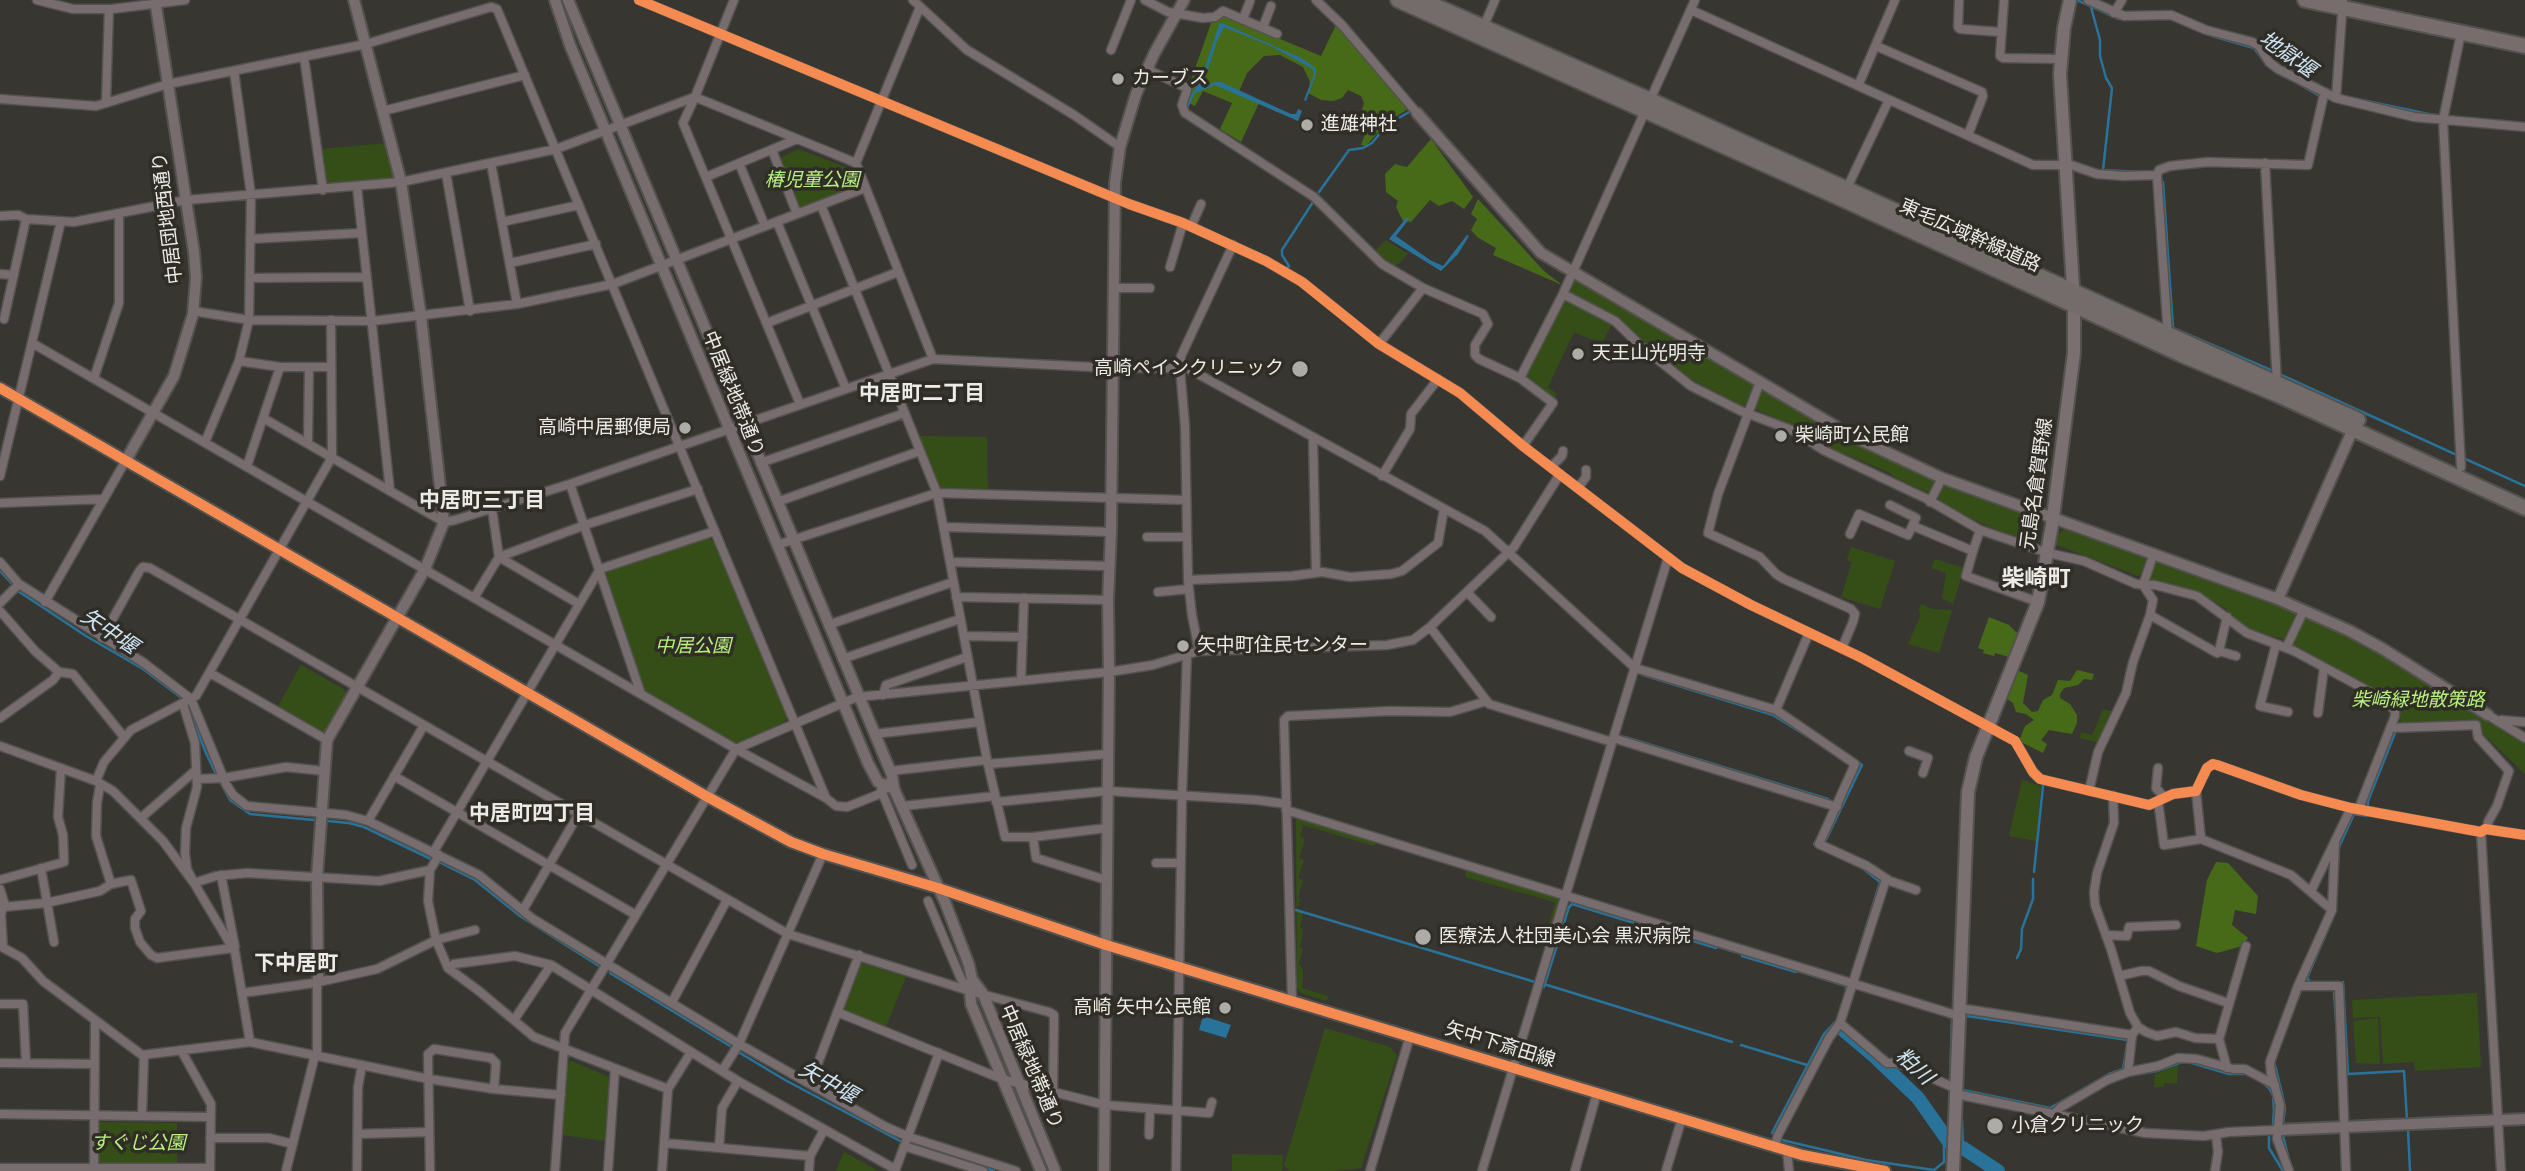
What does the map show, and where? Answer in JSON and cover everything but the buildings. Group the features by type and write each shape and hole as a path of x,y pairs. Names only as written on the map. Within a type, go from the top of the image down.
{"highway":[{"name":"東毛広域幹線道路","path":"1398,0 1846,190 2074,298 2182,355 2525,508"},
{"name":"東毛広域幹線道路","path":"1422,0 2074,298 2168,335 2525,497"}],"main road":[{"name":"元島名倉賀野線","path":"1953,1171 1968,792 1976,757 2038,602 2053,519 2074,354 2074,298 2061,59 2070,0"},
{"path":"2305,0 2342,4 2525,46"}],"street":[{"path":"37,0 73,9 109,9 155,1 185,0"},
{"path":"286,1171 316,1055 317,877 327,740 425,569 444,522 421,317 401,182 354,0"},
{"name":"中居緑地帯通り","path":"555,0 570,45 843,703 885,788 903,806 938,888 969,965 976,1018 1041,1171"},
{"name":"中居緑地帯通り","path":"568,0 891,773 885,788"},
{"path":"639,0 1115,198 1187,225 1233,245 1302,282 1380,344 1460,393 1523,446 1682,568 1751,605 1842,648 2015,741 2040,779 2144,805 2173,794 2196,791"},
{"path":"734,0 683,123 800,404"},
{"path":"913,0 967,50 1074,115 1120,147"},
{"path":"1111,50 1131,0"},
{"path":"1145,0 1168,12 1208,19 1223,11 1278,34"},
{"path":"1104,1171 1108,566 1111,532 1115,198 1120,147 1132,105 1146,69 1184,0"},
{"path":"1316,0 1342,25 1541,253 1852,436 1942,478 2278,598 2383,649 2525,738"},
{"path":"1483,28 1494,0"},
{"path":"1520,378 1563,294 1695,0"},
{"path":"1858,86 1895,0"},
{"path":"1959,0 1960,29 2001,32"},
{"path":"2004,0 2000,56 2061,59"},
{"path":"2088,0 2124,16 2171,15 2206,30 2252,43 2259,46 2269,62 2278,69 2336,99 2414,117 2525,127"},
{"path":"2114,13 2122,0"},
{"name":"中居団地西通り","path":"126,460 174,376 193,311 195,265 155,1"},
{"path":"1243,19 1250,1"},
{"path":"2336,99 2342,4"},
{"path":"1263,27 1271,6"},
{"path":"0,99 96,106 168,84 366,44 491,7 497,9 826,798"},
{"path":"920,7 856,163 933,359"},
{"path":"106,103 109,9"},
{"path":"1691,10 2027,164 2066,164 2097,174 2157,175"},
{"path":"2461,33 2443,120 2461,467"},
{"path":"1876,46 1982,92 1983,96 1968,135"},
{"path":"304,57 323,190"},
{"path":"1146,69 1185,87 1182,105 1185,113 1314,197 1382,264 1423,288 1486,317 1488,324 1475,345 1475,355 1520,378 1553,403 1523,446"},
{"path":"205,442 239,361 249,320 251,195 234,71"},
{"path":"383,111 525,75"},
{"path":"2168,335 2157,175 2159,170 2185,164 2308,165 2324,94"},
{"path":"0,216 18,215 26,219 61,221 87,220 186,200 401,182 555,149 695,97 856,163"},
{"path":"1846,190 1889,100"},
{"path":"706,177 797,139"},
{"path":"772,150 797,214"},
{"path":"491,163 517,304"},
{"path":"739,163 765,226"},
{"path":"2265,163 2277,384"},
{"path":"446,173 470,311"},
{"path":"356,187 390,491"},
{"path":"193,311 249,320 372,321 517,304 613,285 865,188"},
{"path":"1171,267 1187,225 1202,204"},
{"path":"502,222 579,205"},
{"path":"821,205 937,493 1004,837 1033,837 1107,828"},
{"path":"94,378 119,303 119,214"},
{"path":"4,319 26,219"},
{"path":"0,476 61,221"},
{"path":"777,222 846,389"},
{"path":"250,239 361,233"},
{"path":"510,263 596,244"},
{"path":"1199,651 1189,585 1181,356 1233,245"},
{"path":"767,323 898,272"},
{"path":"0,274 14,275"},
{"path":"250,278 366,277"},
{"path":"1114,288 1150,288"},
{"path":"1380,344 1423,288"},
{"path":"1563,294 1615,321 1642,348 1690,386 1794,432 1823,450 1930,502 1980,530 2048,553 2084,561 2130,582 2155,585 2197,596 2247,633 2286,648 2385,701 2395,710 2391,728 2355,808 2311,891"},
{"path":"111,884 96,836 98,783 103,762 131,730 187,702 210,673 332,457 331,320"},
{"path":"32,343 842,808 885,788 912,865"},
{"path":"263,418 444,522 570,484 933,359 1113,369 1187,368 1485,531 1635,668 1776,710 1855,764 1819,844 1867,866 1886,879 1916,890"},
{"path":"239,361 280,367 331,367"},
{"path":"247,466 280,367"},
{"path":"307,443 309,367"},
{"path":"1382,476 1410,429 1411,414 1438,379"},
{"path":"1760,382 1718,494 1708,533 1760,557 1784,579 1851,609 1855,614 1842,648"},
{"name":"矢中下斎田線","path":"0,388 706,796 791,842 1106,945 1597,1093 1787,1150 1885,1171"},
{"path":"760,463 905,413"},
{"path":"2278,598 2353,429"},
{"path":"1313,439 1316,572"},
{"path":"777,502 920,451"},
{"path":"1551,467 1562,456 1563,451"},
{"path":"45,602 126,460"},
{"path":"1578,488 1586,477 1586,470"},
{"path":"555,1171 565,1033 736,748 858,697 1109,672 1153,665 1199,651 1387,645 1413,640 1508,553 1560,474"},
{"path":"1930,502 1942,478"},
{"path":"570,484 642,694"},
{"path":"474,598 499,557 585,525 698,489"},
{"path":"777,545 937,493 1186,500"},
{"path":"0,503 104,499"},
{"path":"1850,534 1859,514 1908,535 1916,518 1890,505"},
{"path":"492,509 499,557"},
{"path":"1157,592 1189,585 1316,572 1350,577 1391,575 1402,570 1438,542 1444,509"},
{"path":"1913,526 1973,551"},
{"path":"944,527 1111,532"},
{"path":"1980,530 1966,576 2038,602"},
{"path":"668,1089 534,1037 448,968 436,940 428,901 430,870 485,762 600,569 715,531"},
{"path":"1147,537 1187,537"},
{"path":"2143,584 2154,553"},
{"path":"499,557 579,604"},
{"path":"1482,1171 1668,558"},
{"path":"0,562 19,584 144,663 187,702 233,794 247,806 346,815 368,821 479,875 533,919 739,1044 906,1142 983,1171"},
{"path":"950,562 1108,566"},
{"path":"102,638 143,567 150,568 239,622 788,934 971,985"},
{"path":"828,625 953,582"},
{"path":"0,603 19,584"},
{"path":"2089,790 2098,752 2126,693 2133,662 2150,615 2153,600 2143,584"},
{"path":"1467,592 1491,617"},
{"path":"956,597 1108,600"},
{"path":"1021,680 1024,598"},
{"path":"2286,648 2304,610"},
{"path":"1,614 35,651 59,672 73,674 124,737"},
{"path":"2150,615 2217,653"},
{"path":"2227,617 2219,650 2236,656"},
{"path":"842,659 960,620"},
{"path":"1430,627 1487,701"},
{"path":"1776,710 1810,633"},
{"path":"964,636 1023,637"},
{"path":"2276,644 2260,706 2288,712"},
{"path":"1175,1171 1187,655"},
{"path":"883,695 886,685 967,657"},
{"path":"2318,713 2324,668"},
{"path":"0,718 53,680 59,672"},
{"path":"210,673 327,740"},
{"path":"1292,1000 1286,717 1390,711 1450,712 1487,701 1837,807"},
{"path":"187,702 193,733 196,775 194,799 186,828 187,869 234,950"},
{"path":"2488,715 2505,722 2525,722"},
{"path":"874,734 980,722"},
{"path":"2391,728 2476,724 2478,737 2509,771 2485,831 2501,1171"},
{"path":"368,821 423,727"},
{"path":"0,746 61,768 113,791 142,817 194,883"},
{"path":"1909,751 1928,758 1923,772"},
{"path":"891,773 988,762 1108,754"},
{"path":"2202,839 2196,791 2207,768 2213,764 2301,795 2355,808 2485,831 2525,835"},
{"path":"142,817 196,775 224,778 286,767 324,771"},
{"path":"0,880 64,862 63,835 58,817 61,768"},
{"path":"2158,768 2156,788 2162,799 2164,845 2202,839 2291,874 2332,910"},
{"path":"394,776 636,915"},
{"path":"903,806 1107,790 1257,800 1853,985 1959,1012 2132,1035"},
{"path":"2113,796 2114,823 2095,883 2095,905 2130,1013 2138,1027 2157,1036 2176,1032 2195,1038 2219,1039"},
{"path":"523,910 578,815"},
{"path":"1033,837 1036,858 1106,880"},
{"path":"2289,1171 2277,1139 2280,1105 2270,1062 2298,986 2332,910 2335,843"},
{"path":"722,1071 739,1044 823,854"},
{"path":"1156,863 1181,863"},
{"path":"41,868 54,942"},
{"path":"194,883 221,875 264,873 379,881 430,870"},
{"path":"221,875 250,1042"},
{"path":"1775,1146 1777,1135 1840,1023 1886,879"},
{"path":"3,907 46,903 100,891 111,884 131,880 141,911 135,919 135,928 140,942 151,955 157,958 234,950"},
{"path":"0,889 3,907 1,947 22,958 43,981 144,1055 250,1042 429,1079 561,1096"},
{"path":"672,1002 727,900"},
{"path":"928,901 961,979 971,985"},
{"path":"2106,935 2127,936 2129,927 2176,925"},
{"path":"242,993 377,969 436,940 475,930"},
{"path":"2227,1068 2219,1039 2246,946"},
{"path":"810,1084 859,955"},
{"path":"448,968 454,964 515,956 551,965 738,1081 895,1170 939,1053"},
{"path":"514,1020 551,965"},
{"path":"2119,976 2149,971 2179,986 2228,1003"},
{"name":"中居緑地帯通り","path":"971,985 983,994 1055,1171"},
{"path":"2298,986 2339,985 2346,1171"},
{"path":"983,994 1054,1015 1053,1092"},
{"path":"0,1004 23,1003 26,1063"},
{"path":"837,1012 1002,1079 1105,1105 1209,1114 1212,1102"},
{"path":"94,1169 95,1020"},
{"path":"1840,1023 1887,1063 1898,1063 1956,1091 2053,1115 2145,1133 2204,1136 2277,1130 2525,1119"},
{"path":"2129,1072 2132,1035 2138,1027"},
{"path":"1370,1171 1410,1036"},
{"path":"430,1171 428,1054 434,1049 491,1058 496,1063 494,1089"},
{"path":"0,1168 210,1169 211,1104 181,1050"},
{"path":"662,1171 668,1089 691,1052"},
{"path":"142,1116 144,1055"},
{"path":"2053,1115 2061,1107 2107,1080 2129,1072 2151,1069 2178,1058 2254,1072 2275,1085"},
{"path":"0,1063 94,1063"},
{"path":"357,1171 358,1087 362,1065"},
{"path":"608,1171 615,1069"},
{"path":"719,1148 722,1108 738,1081"},
{"path":"1575,1171 1597,1093"},
{"path":"1149,1135 1150,1109"},
{"path":"0,1114 211,1117"},
{"path":"1666,1171 1682,1118"},
{"path":"808,1171 810,1156 824,1130"},
{"path":"358,1135 429,1132"},
{"path":"2215,1171 2218,1152 2216,1135"},
{"path":"210,1138 268,1138 293,1144"},
{"path":"906,1142 1016,1171"},
{"path":"664,1143 810,1156"},
{"path":"1787,1150 1789,1171"}],"green space":[{"path":"1225,16 1321,56 1336,25 1408,109 1386,123 1366,146 1361,145 1370,120 1362,110 1364,103 1361,96 1348,90 1342,98 1333,101 1321,100 1308,93 1310,82 1303,67 1280,55 1264,56 1247,73 1238,94 1259,103 1241,142 1220,129 1232,103 1203,91 1195,106 1187,102 1189,86 1211,23"},
{"path":"1431,139 1473,197 1464,209 1452,201 1439,206 1430,200 1411,222 1403,221 1396,207 1398,201 1386,192 1385,174 1395,164 1407,167"},
{"path":"387,143 395,172 391,179 331,184 325,181 321,149"},
{"name":"椿児童公園","path":"798,149 850,169 860,189 798,212 778,159"},
{"path":"1478,199 1544,271 1562,285 1493,255 1496,248 1477,237 1471,230 1477,219 1471,214"},
{"path":"1386,240 1408,254 1393,269 1372,254"},
{"path":"1573,277 1750,381 1753,387 1745,405 1691,379 1648,348 1617,317 1570,292"},
{"path":"1564,301 1612,324 1603,341 1574,332 1548,387 1557,394 1554,399 1525,377"},
{"path":"1760,390 1936,481 1932,492 1929,493 1886,471 1828,447 1795,426 1753,408"},
{"path":"918,436 987,437 988,491 944,490 939,486"},
{"path":"1948,483 2035,517 2040,526 2036,543 1990,527 1939,503 1942,485"},
{"path":"2066,529 2145,555 2147,558 2142,574 2138,576 2057,545 2058,534"},
{"name":"中居公園","path":"708,539 715,542 787,717 783,724 740,742 731,742 645,693 605,571"},
{"path":"1851,547 1895,561 1880,609 1841,597 1852,562 1847,560"},
{"path":"1935,559 1964,568 1953,604 1942,598 1946,573 1931,568"},
{"path":"2159,559 2273,600 2296,611 2297,615 2286,640 2250,629 2201,593 2150,579 2154,562"},
{"path":"1922,604 1932,609 1952,610 1939,653 1908,644 1920,617 1919,608"},
{"path":"1989,617 2009,625 2023,635 2012,658 1983,653 1984,650 1978,648"},
{"name":"柴崎緑地散策路","path":"2310,617 2385,655 2525,740 2525,774 2483,734 2479,720 2401,724 2400,711 2389,698 2293,644 2304,618"},
{"path":"301,665 345,690 347,696 326,732 320,733 277,708"},
{"path":"2015,669 2028,675 2023,703 2032,712 2038,711 2043,700 2052,695 2058,680 2070,681 2077,670 2094,674 2092,680 2084,679 2078,685 2064,688 2060,694 2060,698 2070,704 2077,715 2077,723 2072,734 2049,730 2041,740 2047,744 2043,753 2019,741 2025,726 2034,720 2026,714 2016,712 2013,703 2003,696"},
{"path":"2103,709 2113,712 2100,743 2080,738 2081,732 2092,735"},
{"path":"2022,780 2041,786 2036,841 2009,836"},
{"path":"1296,818 1376,842 1374,846 1303,825 1300,837 1305,839 1299,858 1304,860 1298,878 1303,880 1298,898 1301,899 1297,907 1303,914 1300,948 1303,949 1299,963 1303,970 1302,988 1328,996 1327,1001 1301,993 1297,988"},
{"path":"2216,862 2228,863 2258,896 2256,914 2235,910 2232,925 2248,938 2242,946 2217,953 2196,946 2207,880"},
{"path":"1466,870 1560,898 1548,945 1544,944 1555,902 1465,877"},
{"path":"862,963 906,977 885,1029 844,1012 842,1008"},
{"path":"2477,993 2481,1067 2415,1071 2414,1062 2383,1064 2380,1017 2353,1018 2352,1000"},
{"path":"2378,1018 2380,1064 2356,1063 2353,1021"},
{"path":"1325,1028 1390,1047 1397,1056 1361,1168 1289,1171 1284,1165"},
{"path":"571,1061 607,1076 610,1080 605,1141 562,1135 567,1065"},
{"path":"2178,1065 2177,1084 2165,1083 2163,1087 2154,1087 2155,1074"},
{"name":"すぐじ公園","path":"98,1122 177,1123 177,1165 98,1165"},
{"path":"844,1152 878,1171 836,1171"},
{"path":"1232,1154 1283,1155 1282,1171 1232,1171"}],"water":[{"path":"1222,23 1301,58 1316,68 1316,74 1306,101 1304,100 1314,74 1313,69 1271,46 1224,27 1202,87 1221,82 1291,114 1296,114 1298,109 1302,111 1298,121 1215,85 1195,93 1188,108 1185,106 1202,77 1219,25"},
{"path":"1407,217 1409,219 1396,236 1443,266 1467,235 1469,236 1458,254 1441,271 1389,239"},
{"path":"1203,1016 1231,1025 1226,1038 1199,1030"}],"waterway":[{"name":"地獄堰","path":"2077,0 2119,19 2143,19"},
{"path":"2091,7 2100,40 2100,56 2106,78 2112,88 2103,170 2143,172"},
{"name":"地獄堰","path":"2212,36 2254,48 2274,70"},
{"name":"地獄堰","path":"2292,80 2318,95"},
{"name":"地獄堰","path":"2343,96 2433,115"},
{"path":"1319,192 1349,150 1363,148 1372,143 1387,125 1409,112"},
{"path":"2163,182 2173,328 2273,371"},
{"path":"1287,268 1289,266 1282,250 1313,202"},
{"path":"2279,374 2525,486"},
{"name":"矢中堰","path":"0,571 14,586"},
{"name":"矢中堰","path":"18,591 86,636 143,669 183,699"},
{"path":"1643,675 1773,715 1813,740"},
{"name":"矢中堰","path":"190,710 217,776"},
{"path":"2368,805 2395,733"},
{"path":"1625,737 1828,799"},
{"path":"1825,842 1862,765 1858,762"},
{"name":"矢中堰","path":"220,782 230,800 250,814 314,820"},
{"path":"2034,872 2043,786"},
{"path":"2335,913 2339,847 2354,814 2367,816"},
{"name":"矢中堰","path":"328,821 364,827 433,860"},
{"path":"1817,847 1814,844 1819,835"},
{"name":"矢中堰","path":"441,863 475,880 520,916 599,966"},
{"path":"1860,947 1880,882 1861,867"},
{"path":"2017,958 2021,949 2022,929 2033,899 2033,879"},
{"path":"1574,903 1745,955"},
{"path":"1544,987 1572,904 1716,948"},
{"path":"1296,910 1535,982"},
{"path":"2311,983 2307,978 2332,920"},
{"path":"1742,956 1796,972"},
{"path":"1795,970 1846,986 1846,992"},
{"name":"矢中堰","path":"610,973 730,1046"},
{"path":"2339,983 2343,982 2348,1074 2404,1071 2407,1120"},
{"path":"1547,985 1732,1042"},
{"path":"2295,1005 2300,993"},
{"path":"2334,993 2337,1032"},
{"path":"1963,1090 2050,1108 2109,1074 2123,1069 2128,1040 1967,1016"},
{"path":"1950,1082 1952,1017"},
{"path":"1772,1133 1824,1034 1836,1021"},
{"name":"粕川","path":"1842,1029 1918,1098 1949,1142"},
{"path":"1741,1045 1807,1065"},
{"name":"矢中堰","path":"740,1053 900,1141"},
{"path":"2274,1061 2285,1108 2285,1125"},
{"path":"2128,1076 2157,1071 2182,1062"},
{"path":"2192,1063 2229,1074 2247,1074"},
{"path":"2262,1082 2273,1096 2273,1124"},
{"path":"1962,1119 1963,1148"},
{"path":"2408,1130 2410,1171"},
{"path":"1782,1140 1866,1160 1934,1170 1944,1162 1944,1135"},
{"path":"2283,1136 2289,1160"},
{"path":"2269,1137 2269,1148 2283,1171"},
{"name":"粕川","path":"1963,1148 1998,1171"},
{"name":"矢中堰","path":"985,1168 994,1171"}],"cycle path":[{"path":"639,0 1129,204 1183,223 1266,261 1302,282 1379,344 1460,393 1523,446 1682,568 1751,605 1860,657 2015,741 2040,779 2149,805 2173,794 2196,791 2207,768 2213,764 2301,795 2351,808 2481,832 2485,829 2525,835"},
{"path":"0,388 706,796 791,842 1106,945 1802,1155 1885,1171"}],"place":[{"name":"カーブス","path":"1118,79"},
{"name":"進雄神社","path":"1307,125"},
{"name":"天王山光明寺","path":"1578,354"},
{"name":"高崎ペインクリニック","path":"1300,369"},
{"name":"高崎中居郵便局","path":"685,428"},
{"name":"柴崎町公民館","path":"1781,436"},
{"name":"矢中町住民センター","path":"1183,646"},
{"name":"医療法人社団美心会 黒沢病院","path":"1423,937"},
{"name":"高崎 矢中公民館","path":"1225,1008"},
{"name":"小倉クリニック","path":"1995,1126"}],"district":[{"name":"中居町二丁目","path":"922,394"},
{"name":"中居町三丁目","path":"482,501"},
{"name":"柴崎町","path":"2036,579"},
{"name":"中居町四丁目","path":"532,814"},
{"name":"下中居町","path":"296,964"}]}
